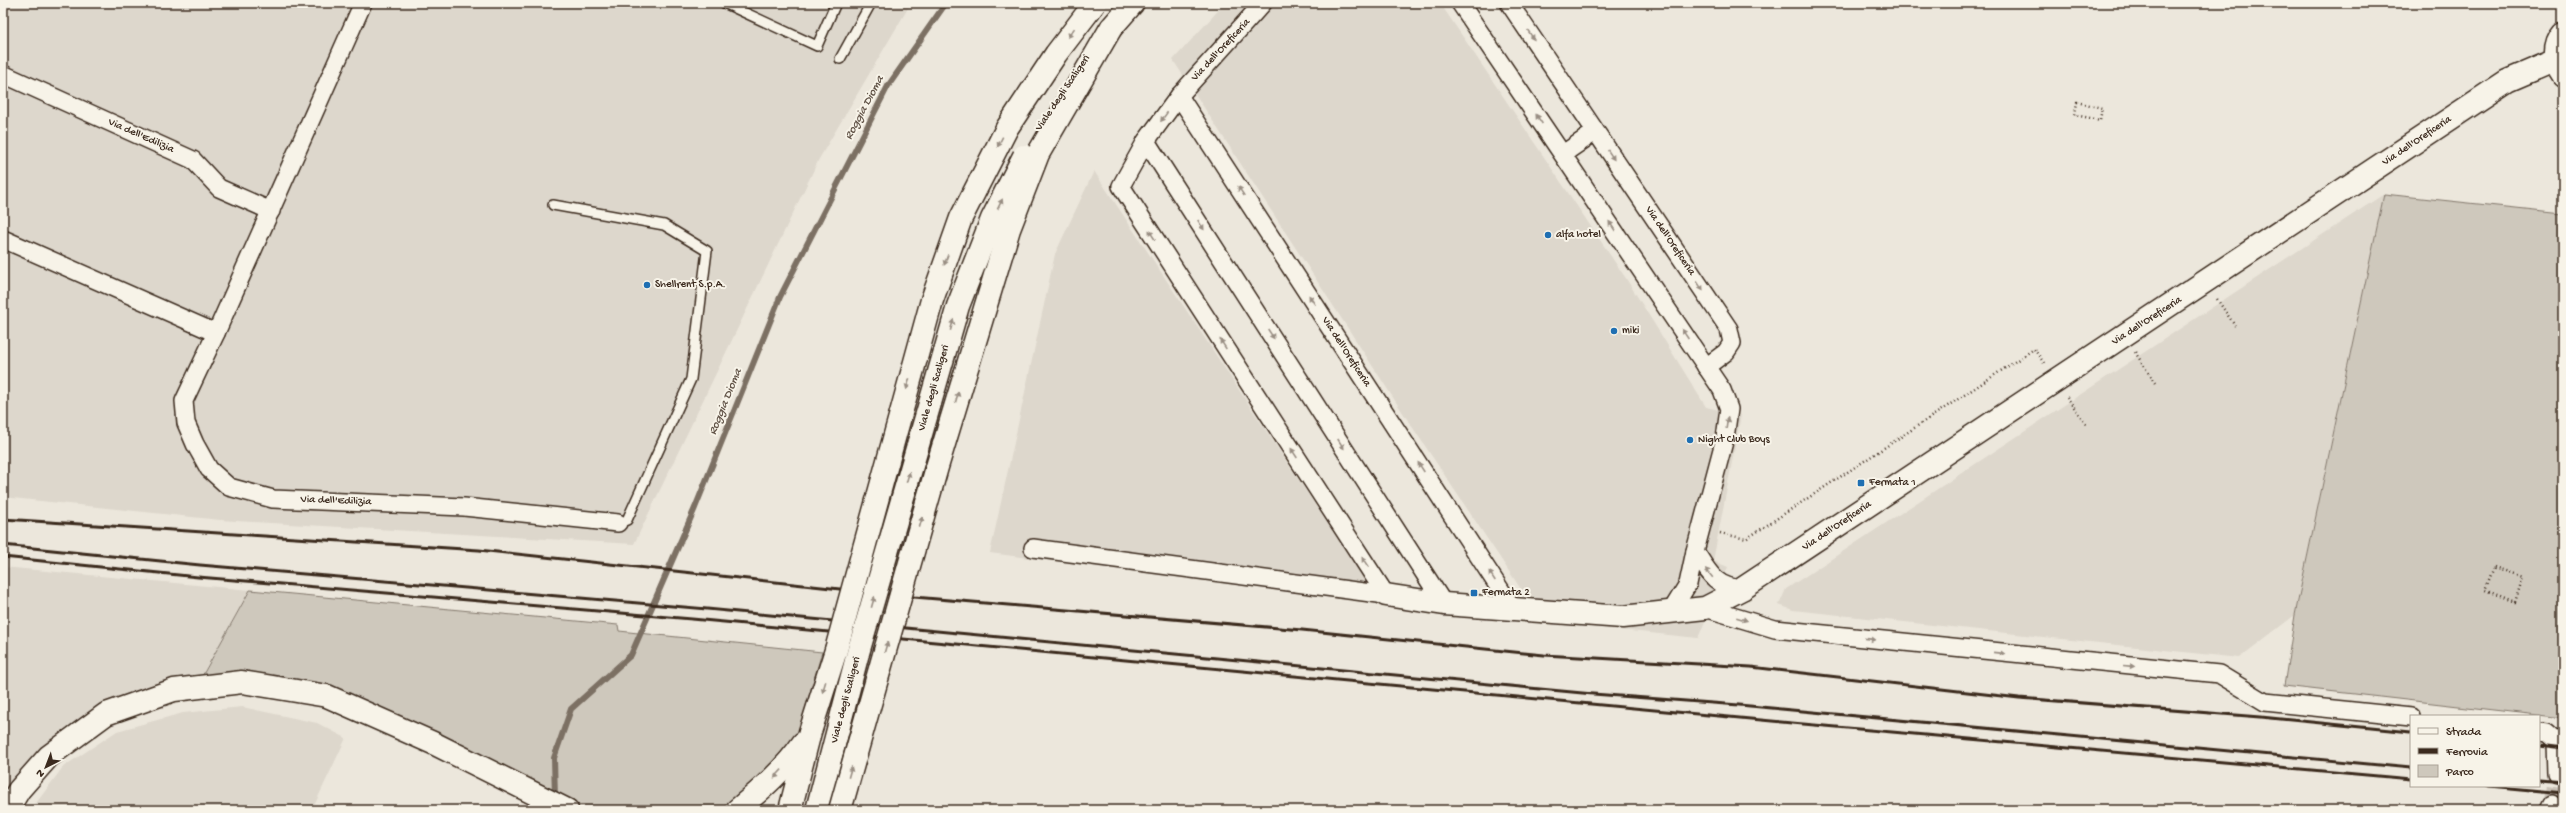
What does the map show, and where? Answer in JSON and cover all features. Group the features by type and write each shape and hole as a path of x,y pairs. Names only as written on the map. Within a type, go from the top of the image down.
{"main road":[{"name":"Viale degli Scaligeri","path":"790,810 810,732 836,650 932,300 961,218 1007,128 1056,54 1095,3"},
{"name":"Viale degli Scaligeri","path":"817,810 865,631 958,306 992,219 1031,141 1078,68 1133,3"},
{"path":"840,810 946,436 1009,229 1038,154 1111,28"},
{"path":"2559,68 2556,47 2563,34"},
{"name":"Via dell'Oreficeria","path":"1386,595 1444,604 1623,617 1705,608 1742,589 2507,81 2559,68"},
{"path":"7,810 19,790 49,756 106,714 174,690 242,682 327,696 433,743 567,810"},
{"path":"737,810 770,783 791,760 810,732"}],"street":[{"name":"Via dell'Edilizia","path":"363,3 271,211 184,401 186,423 195,444 208,469 229,487 273,498 464,507 618,523"},
{"name":"Via dell'Oreficeria","path":"1263,3 1179,96 1146,141 1121,186 1386,595"},
{"path":"1460,3 1722,390 1729,409 1725,438 1695,551 1688,584 1670,613"},
{"name":"Via dell'Oreficeria","path":"1509,3 1729,329 1732,343 1726,352 1706,367"},
{"name":"Via dell'Edilizia","path":"3,74 193,160 219,188 271,211"},
{"name":"Via dell'Oreficeria","path":"1179,96 1513,609"},
{"path":"1562,154 1595,132"},
{"path":"1146,141 1444,604"},
{"path":"3,239 216,333"},
{"path":"1033,548 1386,595"},
{"path":"1695,551 1717,582 1728,588 1742,589"},
{"path":"1705,608 1775,629 2219,674 2265,702 2410,718"},
{"path":"2540,732 2546,733 2555,741 2556,774"}],"lane":[{"path":"724,3 817,46 836,3"},
{"path":"840,59 871,3"},
{"path":"554,205 664,225 707,251 690,378 627,520 618,523"}],"path":[{"path":"2077,102 2102,108 2100,120 2075,115 2077,102"},
{"path":"2225,310 2235,326"},
{"path":"1701,529 1746,539 2034,349 2056,381"},
{"path":"2145,367 2155,384"},
{"path":"2077,411 2087,426"},
{"path":"2494,567 2523,577 2515,602 2485,590 2494,567"}],"shaded area":[{"path":"3,3 911,3 819,159 634,544 220,520 3,497"},
{"path":"1225,3 1440,3 1627,280 1706,407 1741,415 1713,561 1728,567 1698,638 1543,622 1409,422 1173,60"},
{"path":"1094,171 1381,604 990,553 1055,254"},
{"path":"2384,194 2295,615 2239,658 1793,610 1779,605 1786,589"},
{"path":"3,567 250,590 200,680 127,696 87,714 57,734 20,770 3,792"},
{"path":"242,707 317,723 346,738 312,810 31,810 63,767 117,731 183,713"}],"green space":[{"path":"2384,194 2563,213 2563,718 2284,686 2295,615"},
{"path":"250,590 618,625 619,631 822,652 799,730 783,759 734,810 580,810 374,709 200,680"}],"waterway":[{"name":"Roggia Dioma","path":"555,798 554,758 571,709 631,655 695,508 780,297 888,86 946,3"}],"tunnel":[{"path":"2552,804 2556,774"}],"railway":[{"path":"3,519 479,550 914,597 1302,630 1544,655 1751,667 2019,698 2261,717 2410,732"},
{"path":"3,545 200,565 707,609 1593,694 1739,705 2410,768"},
{"path":"3,557 198,577 692,619 1792,723 2410,779"},
{"path":"2540,745 2563,748"},
{"path":"2540,780 2563,782"},
{"path":"2499,787 2563,793"}],"place":[{"name":"alfa hotel","path":"1548,235"},
{"name":"Shellrent S.p.A.","path":"647,285"},
{"name":"miki","path":"1614,331"},
{"name":"Night Club Boys","path":"1690,440"},
{"name":"Fermata 1","path":"1861,483"},
{"name":"Fermata 2","path":"1474,593"}]}
